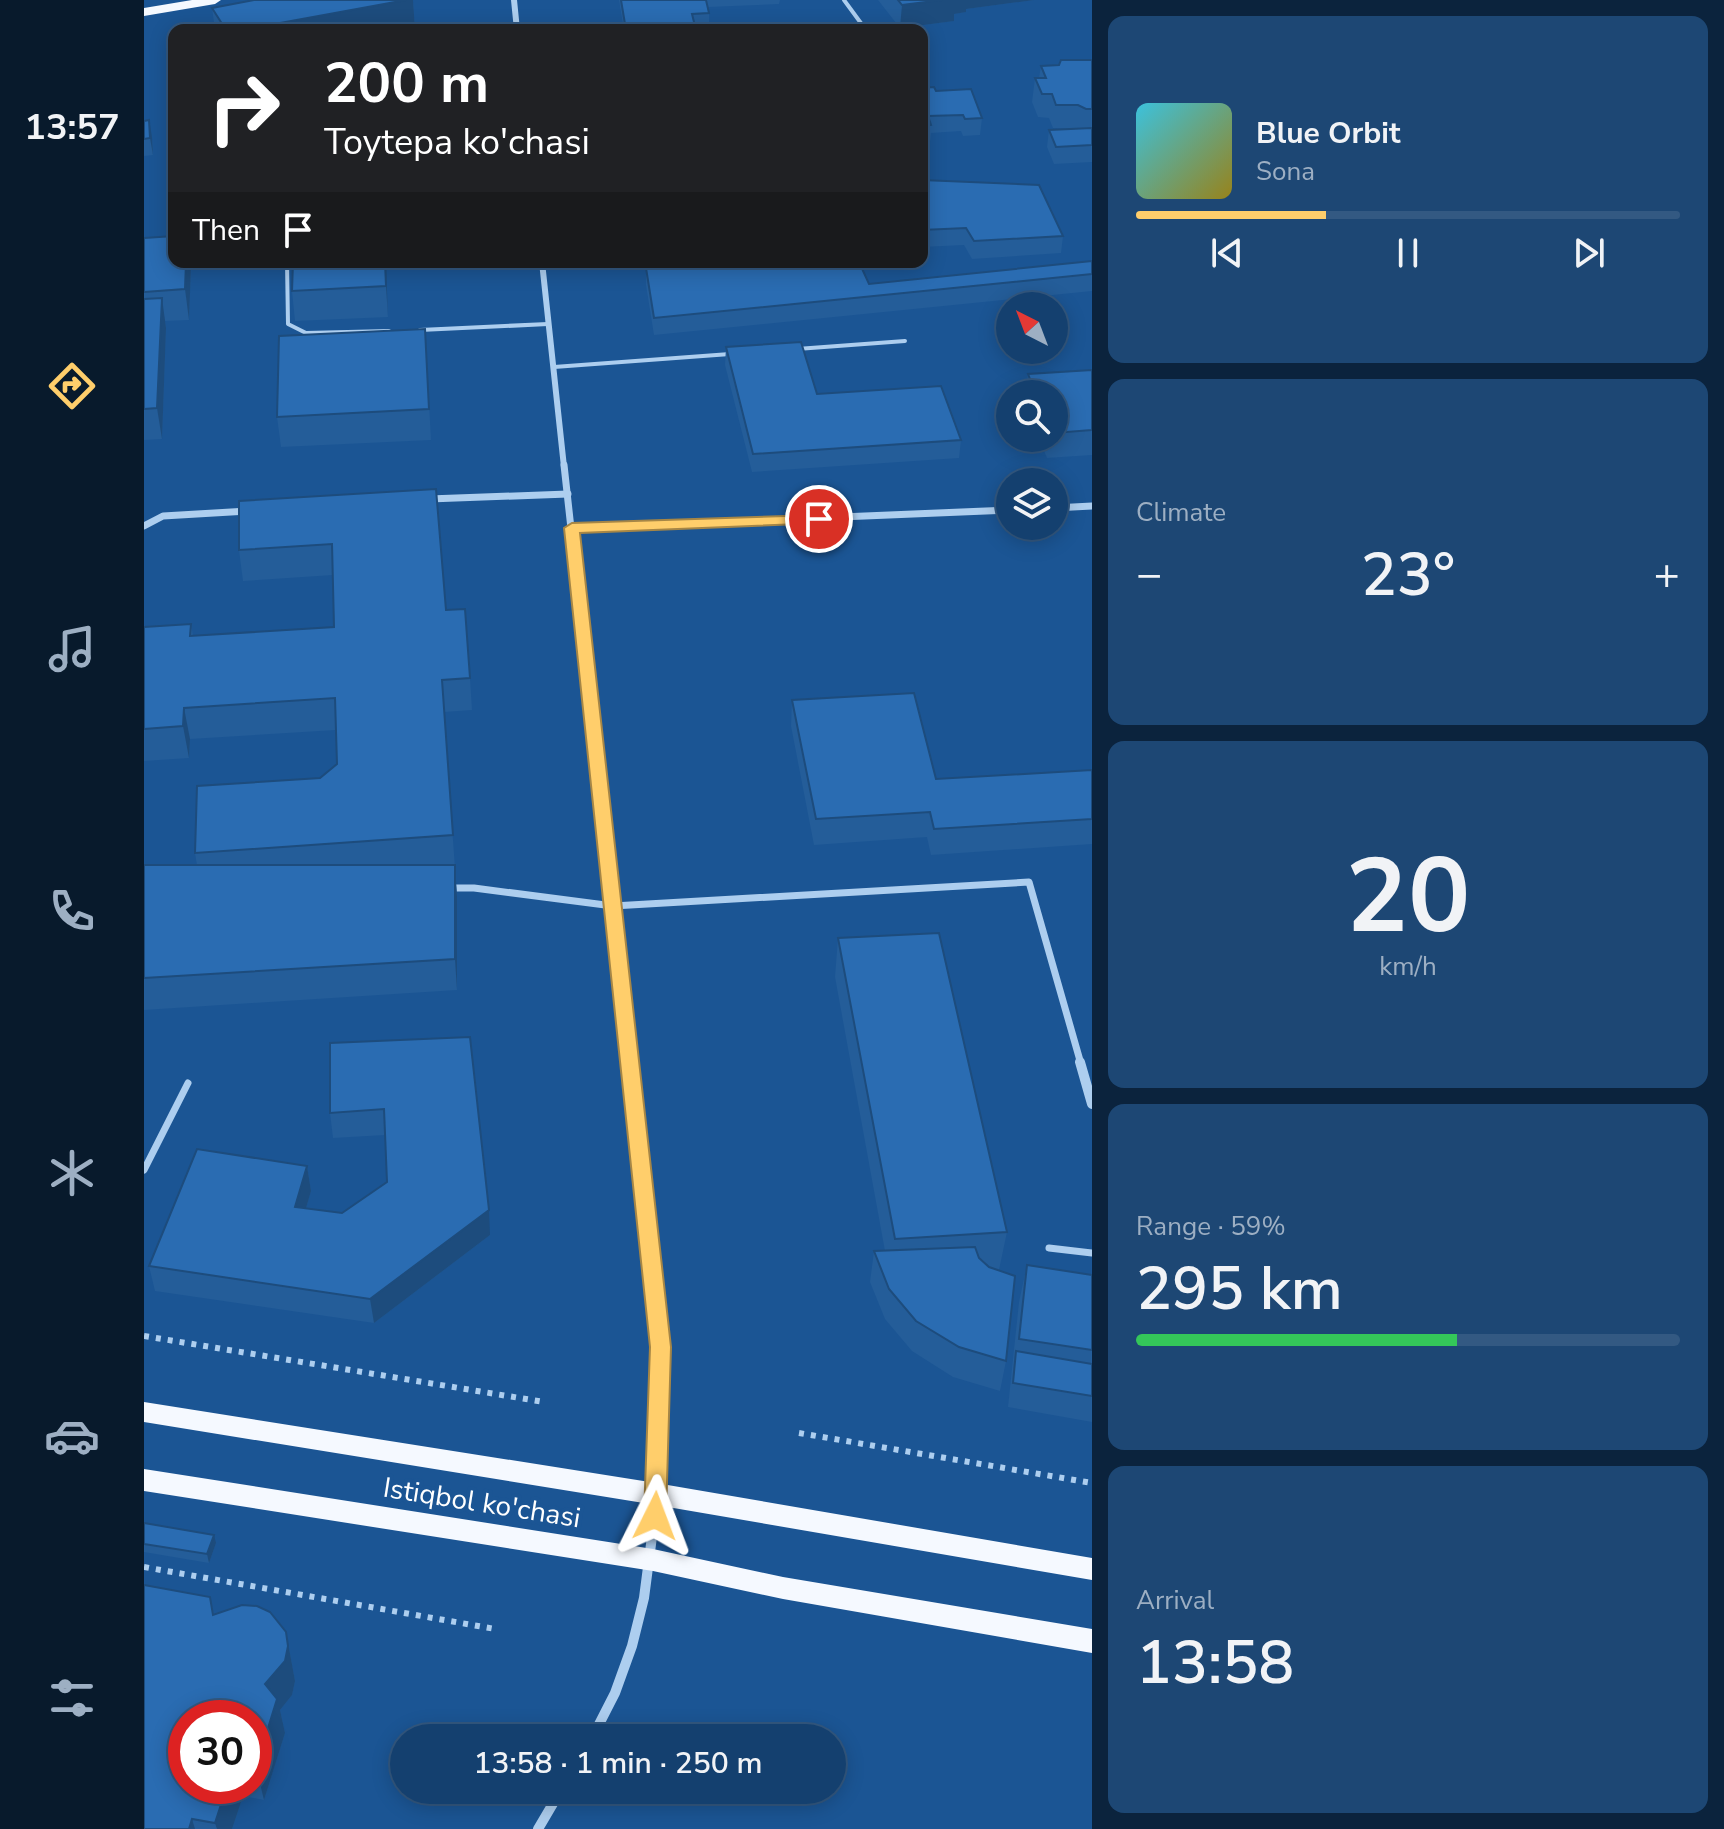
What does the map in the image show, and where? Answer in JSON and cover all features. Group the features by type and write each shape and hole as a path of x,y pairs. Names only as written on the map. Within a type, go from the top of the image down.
{"main road":[{"path":"144,12 215,0"},
{"name":"Istiqbol ko'chasi","path":"144,1412 656,1494 1092,1569"},
{"name":"Istiqbol ko'chasi","path":"144,1480 653,1560 783,1588 1092,1641"}],"street":[{"path":"514,0 516,24"},
{"path":"543,268 661,1347 653,1560 630,1656 613,1702 600,1724"},
{"path":"426,500 568,494"},
{"path":"1068,507 1092,506"},
{"path":"144,526 163,516 256,510"},
{"path":"572,528 996,511"},
{"path":"442,888 474,888 613,906 1029,882 1092,1104"},
{"path":"538,1829 553,1804"}],"lane":[{"path":"844,0 862,24"},
{"path":"287,268 288,324 297,330 306,333 395,331"},
{"path":"410,330 548,324"},
{"path":"796,349 905,341"},
{"path":"554,367 733,354"},
{"path":"144,1170 188,1083"},
{"path":"1049,1248 1092,1253"}],"path":[{"path":"144,1336 544,1402"},
{"path":"799,1433 1092,1483"},
{"path":"144,1567 495,1629"}],"building":[{"path":"254,0 406,0 275,24 222,24 212,8"},
{"path":"621,0 706,0 709,13 692,14 694,24 625,24"},
{"path":"898,0 942,0 902,5"},
{"path":"1061,60 1092,60 1092,109 1078,105 1056,105 1052,94 1042,94 1035,78 1046,78 1041,66 1059,65"},
{"path":"934,87 936,91 971,89 982,118 928,116 928,88"},
{"path":"149,120 150,138 144,139 144,121"},
{"path":"1092,128 1092,145 1056,147 1049,130"},
{"path":"928,180 1039,185 1063,236 974,241 966,228 928,230"},
{"path":"168,236 168,268 186,268 185,289 144,292 144,238"},
{"path":"1092,261 1092,274 654,318 646,268 862,268 869,284"},
{"path":"293,268 385,268 386,286 292,291"},
{"path":"162,298 157,408 144,409 144,299"},
{"path":"425,329 429,409 277,417 279,336"},
{"path":"801,342 817,394 941,386 961,440 753,454 726,347"},
{"path":"1092,370 1092,430 1068,432 1068,380 1030,380 1028,374"},
{"path":"436,489 446,610 465,609 470,678 442,680 453,835 195,853 197,786 320,778 337,764 335,698 184,708 183,726 144,729 144,627 191,624 190,636 334,627 332,544 239,550 239,501"},
{"path":"914,693 936,779 1092,770 1092,819 934,829 930,812 816,819 792,700"},
{"path":"144,865 455,865 455,959 144,978"},
{"path":"939,933 1007,1232 895,1239 838,938"},
{"path":"470,1037 489,1210 370,1299 149,1266 197,1149 307,1166 295,1207 342,1213 387,1182 384,1109 330,1113 330,1043"},
{"path":"975,1247 979,1258 989,1267 1015,1276 1006,1361 959,1347 916,1321 889,1289 874,1251"},
{"path":"1027,1265 1092,1275 1092,1350 1019,1339"},
{"path":"1016,1351 1092,1364 1092,1396 1013,1383"},
{"path":"144,1523 214,1535 207,1554 144,1544"},
{"path":"144,1585 210,1597 213,1615 242,1605 257,1606 270,1612 286,1632 288,1646 285,1661 265,1684 277,1699 272,1715 272,1700 168,1700 168,1804 221,1804 215,1823 192,1819 189,1829 144,1829"}],"route":[{"path":"655,1516 661,1347 572,528 819,519"}]}
